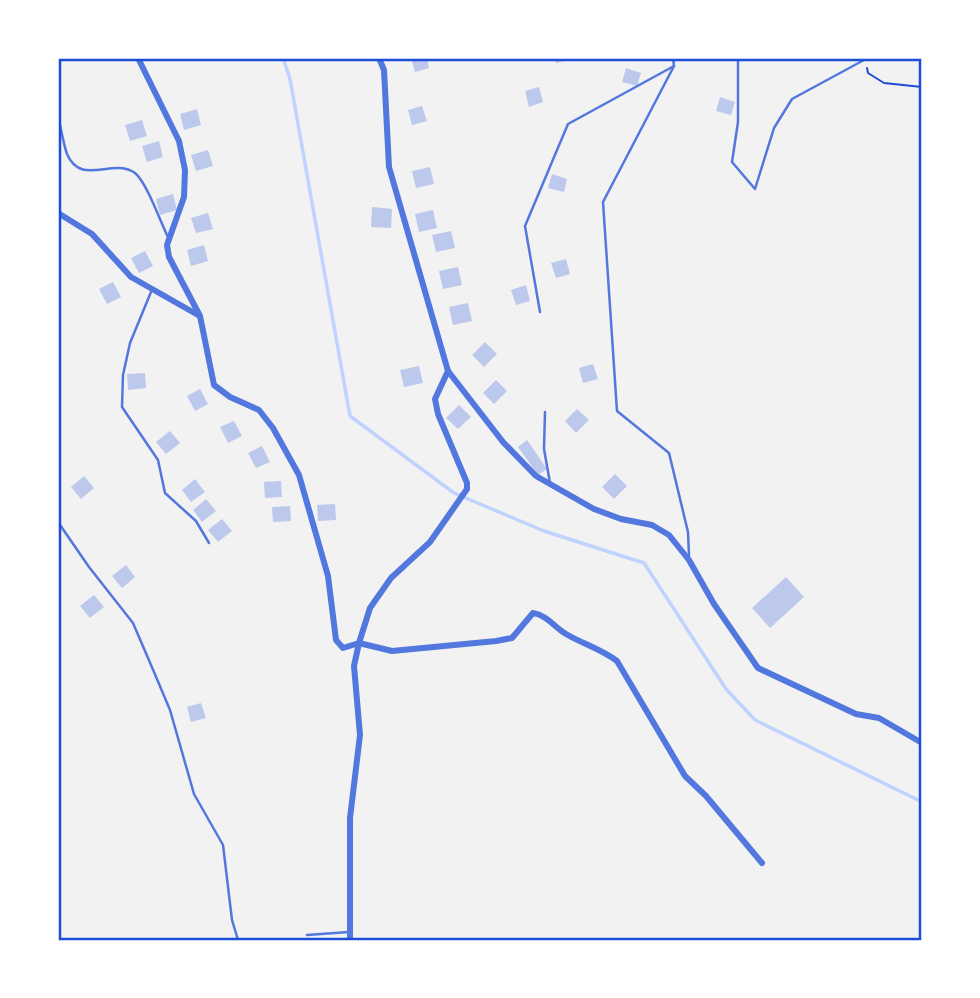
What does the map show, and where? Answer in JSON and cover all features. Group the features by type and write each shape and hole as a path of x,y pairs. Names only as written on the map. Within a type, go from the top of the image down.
{"street":[{"path":"138,58 179,141 185,170 184,197 169,240 169,257 200,316 214,384 230,397 259,410 274,428 299,475 328,576 336,640 343,648 359,643 392,651 496,641 512,638 533,613 542,615 565,633 600,649 617,661 685,776 706,796 762,863"},
{"path":"379,58 384,70 389,167 448,371 503,442 536,476 594,509 661,530 669,535 689,560 713,604 758,668 856,714 879,718 922,743"},
{"path":"58,213 92,234 131,277 200,316"},
{"path":"350,940 350,818 360,736 354,666 370,608 391,578 430,542 456,509 467,489 438,414 435,399 448,371"}],"lane":[{"path":"673,58 674,66 603,202 617,411 669,453 688,532 689,560"},
{"path":"738,58 738,122 732,162 755,189 774,128 792,100 864,60"},
{"path":"540,312 525,226 568,124 674,66"},
{"path":"58,116 68,156 80,169 95,173 123,168 136,174 169,240"},
{"path":"152,289 130,343 123,375 122,407 158,460 165,493 196,522 209,543"},
{"path":"545,412 544,449 550,483"},
{"path":"58,522 133,623 149,659 170,710 194,794 223,845 232,920 238,940"},
{"path":"307,935 350,932"}],"path":[{"path":"864,60 868,73 884,83 922,88"}],"building":[{"path":"411,58 427,58 429,68 415,72"},
{"path":"554,58 572,58 572,59 556,63"},
{"path":"626,68 641,73 637,86 622,82"},
{"path":"539,87 543,102 529,107 525,91"},
{"path":"720,97 735,102 731,115 716,111"},
{"path":"422,106 427,121 412,125 408,110"},
{"path":"197,109 201,125 184,130 180,114"},
{"path":"142,120 147,136 130,141 125,125"},
{"path":"159,141 163,157 147,162 142,146"},
{"path":"208,150 213,166 196,171 191,155"},
{"path":"430,167 434,184 416,188 412,171"},
{"path":"552,174 567,179 564,192 548,188"},
{"path":"173,194 177,210 160,215 156,199"},
{"path":"372,207 392,209 391,228 371,227"},
{"path":"433,210 437,228 419,232 415,214"},
{"path":"208,213 213,229 196,233 191,218"},
{"path":"451,231 455,248 436,252 432,235"},
{"path":"204,245 208,261 191,266 187,250"},
{"path":"145,251 153,266 139,273 131,258"},
{"path":"566,259 570,274 556,278 551,263"},
{"path":"458,267 462,285 443,289 439,271"},
{"path":"113,282 121,297 107,304 99,289"},
{"path":"526,285 530,301 516,305 511,290"},
{"path":"468,303 472,321 453,325 449,307"},
{"path":"485,342 497,354 484,367 472,355"},
{"path":"593,364 598,379 583,383 579,368"},
{"path":"419,366 423,383 404,387 400,370"},
{"path":"145,373 146,388 128,390 127,374"},
{"path":"496,380 507,391 494,404 483,393"},
{"path":"200,389 208,404 195,411 187,396"},
{"path":"459,405 471,417 458,429 446,418"},
{"path":"577,409 589,420 576,433 565,421"},
{"path":"234,421 242,436 228,443 220,427"},
{"path":"170,431 180,443 166,454 156,442"},
{"path":"527,440 547,469 538,475 518,447"},
{"path":"262,446 270,462 256,468 248,453"},
{"path":"615,474 627,486 614,499 602,487"},
{"path":"84,476 94,488 81,499 71,487"},
{"path":"195,479 205,492 191,502 182,490"},
{"path":"281,481 282,497 265,498 264,482"},
{"path":"206,499 216,511 202,522 193,510"},
{"path":"335,504 336,520 318,521 317,505"},
{"path":"290,506 291,521 273,522 272,507"},
{"path":"222,519 232,531 218,542 208,530"},
{"path":"126,565 135,577 122,588 112,576"},
{"path":"786,577 804,597 770,628 752,608"},
{"path":"94,595 104,607 90,618 80,606"},
{"path":"201,703 206,718 191,722 187,707"}],"waterway":[{"path":"283,58 290,79 350,416 454,493 544,531 644,563 726,689 755,720 922,802"}]}
